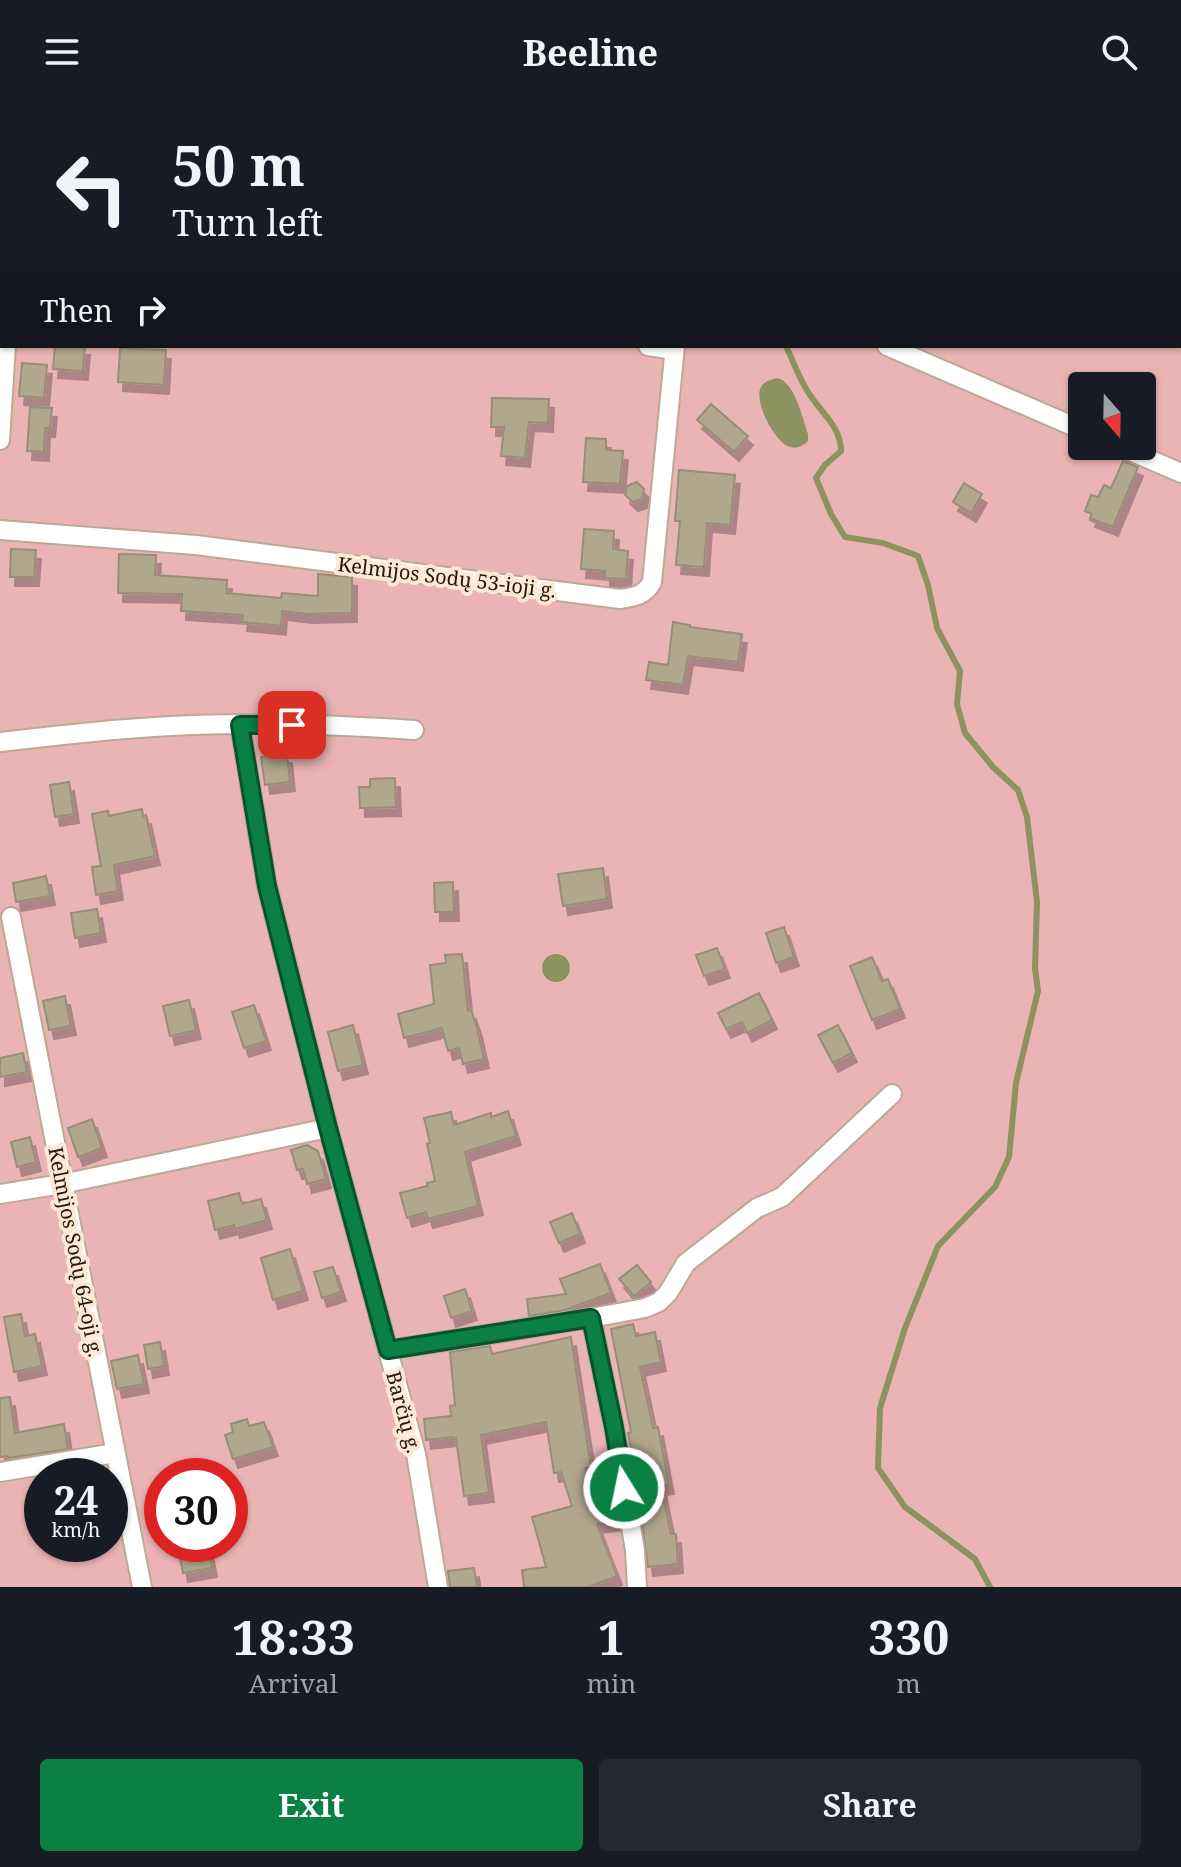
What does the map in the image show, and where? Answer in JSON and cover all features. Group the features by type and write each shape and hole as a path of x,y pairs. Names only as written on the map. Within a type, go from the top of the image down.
{"street":[{"path":"0,440 6,348"},
{"name":"Kelmijos Sodų 53-ioji g.","path":"0,530 196,545 620,599 636,597 647,591 652,582 674,348"},
{"path":"892,348 1068,424"},
{"path":"1151,460 1181,473"},
{"path":"0,742 142,728 240,725 344,725 414,730"},
{"name":"Barčių g.","path":"240,725 267,886 328,1128 416,1454 438,1587"},
{"name":"Kelmijos Sodų 64-oji g.","path":"11,917 142,1587"},
{"path":"388,1350 591,1318 645,1308 659,1302 686,1263 757,1208 782,1197 892,1094"},
{"path":"0,1194 62,1184 328,1128"},
{"path":"591,1318 614,1427 635,1550 637,1587"},
{"path":"0,1472 115,1453"}],"shaded area":[{"path":"0,348 1181,348 1181,1587 0,1587"},
{"path":"777,378 793,393 808,434 808,441 800,447 793,448 778,438 760,402 761,387"},
{"path":"556,954 566,958 570,968 566,978 556,982 546,978 542,968 546,958"}],"building":[{"path":"55,348 85,348 83,371 53,369"},
{"path":"120,348 166,350 164,385 118,382"},
{"path":"22,363 47,365 44,398 19,396"},
{"path":"492,398 549,399 548,423 529,422 525,458 501,456 504,427 491,427"},
{"path":"711,404 748,436 734,452 697,420"},
{"path":"30,407 52,408 50,428 45,428 44,452 27,451"},
{"path":"586,438 606,439 606,450 623,451 620,484 583,482"},
{"path":"1123,461 1138,467 1113,527 1090,518 1092,514 1085,511 1091,495 1098,497 1104,485 1111,488"},
{"path":"679,470 735,475 730,525 707,523 704,567 676,565 680,521 675,521"},
{"path":"637,482 644,489 642,499 633,502 625,495 627,486"},
{"path":"964,483 982,494 971,513 953,502"},
{"path":"584,529 614,531 613,549 628,551 626,579 605,578 605,571 581,569"},
{"path":"11,549 36,550 34,577 10,577"},
{"path":"119,554 156,555 155,575 227,580 226,593 281,598 282,593 318,596 318,574 352,577 352,613 282,611 281,626 242,622 243,615 181,611 182,594 118,593"},
{"path":"673,622 742,634 738,662 688,656 683,685 646,680 649,662 668,665"},
{"path":"287,754 290,782 265,785 261,757"},
{"path":"395,778 396,807 360,808 359,787 370,787 370,779"},
{"path":"69,782 74,814 55,817 50,785"},
{"path":"142,809 155,856 114,865 118,891 96,895 92,867 101,866 92,814 108,811 109,816"},
{"path":"603,868 607,899 563,906 558,874"},
{"path":"46,876 50,896 16,902 13,883"},
{"path":"453,882 454,912 435,912 434,883"},
{"path":"97,909 101,933 75,938 71,913"},
{"path":"784,927 794,957 776,963 766,933"},
{"path":"717,948 725,969 704,976 696,955"},
{"path":"462,954 468,1011 471,1010 477,1028 484,1059 463,1064 459,1048 448,1051 442,1028 404,1038 398,1014 434,1004 430,965 446,963 445,955"},
{"path":"872,957 882,981 888,979 900,1009 872,1020 850,966"},
{"path":"759,993 772,1020 747,1033 742,1022 726,1029 718,1013"},
{"path":"65,996 71,1026 49,1030 43,1001"},
{"path":"189,1000 196,1030 170,1036 163,1006"},
{"path":"254,1005 266,1041 244,1048 232,1012"},
{"path":"353,1025 363,1065 338,1071 328,1032"},
{"path":"838,1025 852,1053 833,1063 818,1035"},
{"path":"23,1053 27,1072 0,1077 0,1058"},
{"path":"508,1111 516,1136 465,1152 478,1206 428,1219 426,1212 407,1218 400,1193 435,1181 424,1118 451,1112 454,1125"},
{"path":"92,1119 102,1148 78,1157 68,1128"},
{"path":"30,1137 36,1162 17,1167 11,1142"},
{"path":"307,1145 318,1151 326,1179 307,1184 303,1169 297,1170 291,1150"},
{"path":"239,1193 242,1204 261,1199 267,1220 235,1229 234,1225 215,1230 208,1201"},
{"path":"572,1213 580,1234 559,1243 550,1222"},
{"path":"290,1249 303,1291 273,1300 261,1258"},
{"path":"600,1264 611,1293 565,1310 529,1316 527,1299 566,1294 560,1279"},
{"path":"637,1265 651,1282 634,1296 619,1279"},
{"path":"333,1267 341,1292 322,1298 314,1272"},
{"path":"465,1289 472,1311 451,1318 444,1296"},
{"path":"21,1314 25,1336 35,1334 42,1366 14,1372 4,1317"},
{"path":"633,1324 636,1336 655,1332 661,1362 640,1367 653,1428 658,1427 669,1485 661,1486 671,1534 676,1534 678,1564 648,1567 628,1433 631,1432 611,1329"},
{"path":"571,1337 591,1467 585,1468 595,1499 614,1497 618,1521 597,1524 617,1576 588,1587 524,1587 522,1570 546,1567 532,1517 572,1506 561,1472 554,1473 546,1422 481,1435 489,1493 464,1496 456,1438 426,1440 424,1419 451,1416 450,1406 455,1405 450,1352 490,1346 492,1354"},
{"path":"160,1342 164,1366 148,1369 144,1345"},
{"path":"138,1355 144,1384 117,1389 111,1361"},
{"path":"10,1397 15,1433 64,1424 68,1449 0,1457 0,1398"},
{"path":"247,1419 249,1426 264,1422 273,1447 233,1458 225,1435 233,1432 231,1424"},
{"path":"181,1562 211,1562 212,1568 183,1573"},
{"path":"474,1568 477,1587 450,1587 448,1571"}],"waterway":[{"path":"787,348 805,387 838,434 841,451 816,478 831,514 845,537 883,543 918,556 937,628 960,671 957,704 965,733 993,767 1018,790 1027,817 1037,902 1035,968 1038,991 1016,1083 1009,1157 995,1187 938,1246 905,1328 880,1408 878,1468 905,1507 975,1559 990,1587"}],"route":[{"path":"292,725 240,725 267,886 388,1350 591,1318 624,1488"}]}
